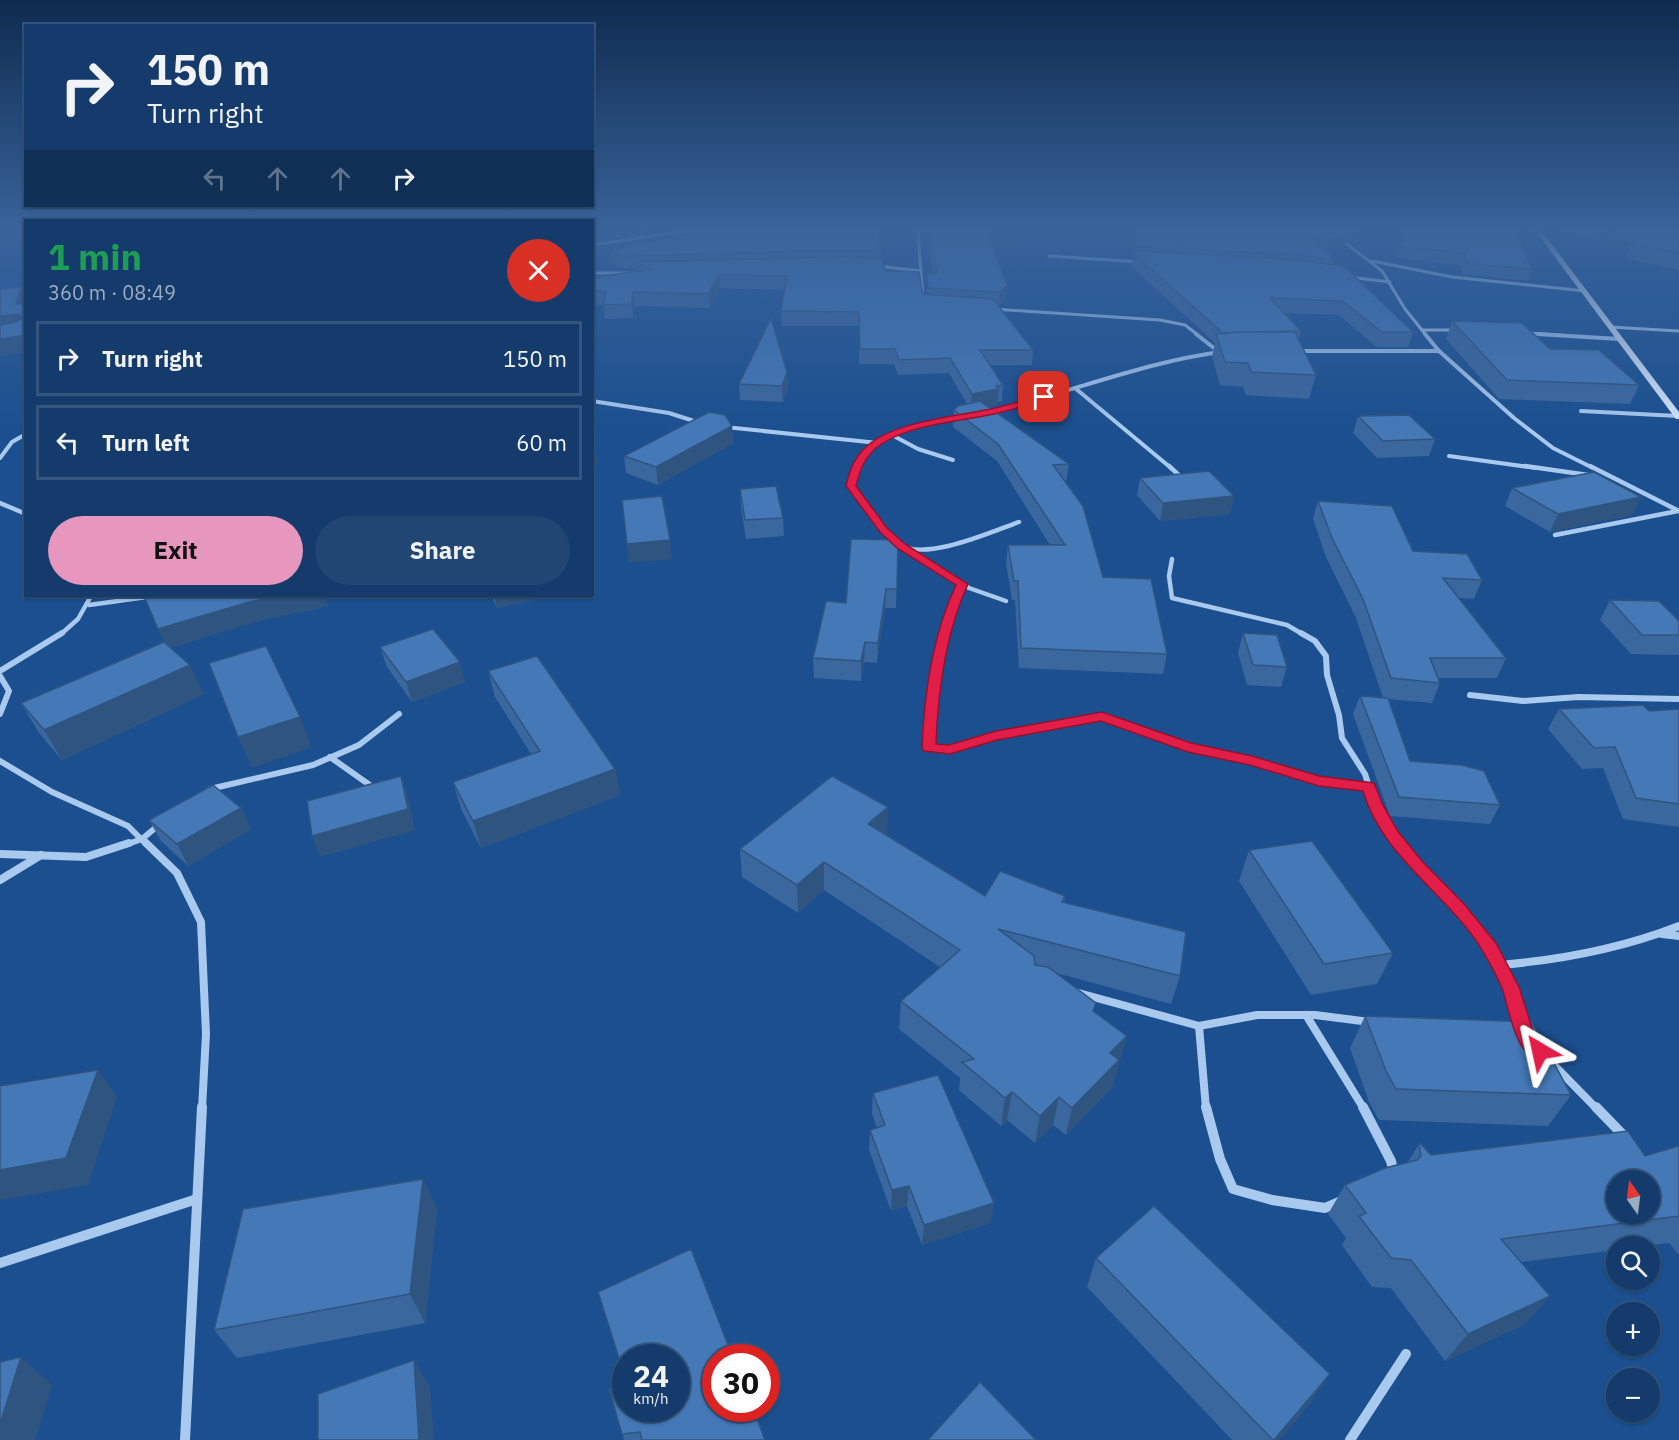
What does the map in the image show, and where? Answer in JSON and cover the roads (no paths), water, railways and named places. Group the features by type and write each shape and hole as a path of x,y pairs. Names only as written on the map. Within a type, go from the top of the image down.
{"street":[{"path":"923,296 924,304"},
{"path":"1398,296 1405,309 1440,351 1514,418 1553,448 1679,511"},
{"path":"1589,296 1679,416"},
{"path":"992,309 1160,320 1185,325 1220,352"},
{"path":"1610,327 1679,331"},
{"path":"1422,330 1465,330"},
{"path":"1517,333 1619,339"},
{"path":"982,413 1025,403 1151,364 1228,351"},
{"path":"1287,351 1440,351"},
{"path":"1075,388 1157,454 1185,482"},
{"path":"594,401 669,413 706,424"},
{"path":"1581,411 1679,416"},
{"path":"971,415 892,435 872,446 857,463 851,486 884,530 901,546 969,588 1006,601"},
{"path":"717,425 879,443"},
{"path":"0,458 12,442 24,435"},
{"path":"892,435 918,449 953,460"},
{"path":"1449,456 1567,473 1607,476"},
{"path":"0,503 24,513"},
{"path":"1555,535 1679,511"},
{"path":"901,546 930,549 961,542 1019,522"},
{"path":"1172,559 1169,576 1172,598 1287,625 1315,640 1326,656 1327,675 1339,715 1342,738 1365,774 1374,803 1391,834 1490,948 1510,987 1526,1038 1515,1037"},
{"path":"963,584 951,608 939,663 930,708 929,748 950,750 996,736 1102,716 1188,747 1252,761 1319,781 1369,786"},
{"path":"0,671 47,644 73,624 89,605 91,597"},
{"path":"89,605 147,597"},
{"path":"0,676 9,691 0,714"},
{"path":"1470,695 1523,701 1578,697 1679,699"},
{"path":"202,794 212,788 312,765 359,745 399,714"},
{"path":"330,757 375,789"},
{"path":"0,761 52,792 128,826 177,873 201,922 206,1034 185,1440"},
{"path":"0,854 86,856 142,839 165,819"},
{"path":"0,880 42,855"},
{"path":"1499,966 1567,959 1679,926"},
{"path":"1661,933 1679,936"},
{"path":"1064,990 1084,992 1136,1010 1199,1026 1257,1016 1306,1015 1384,1024"},
{"path":"1306,1015 1365,1112 1391,1161 1396,1183"},
{"path":"1199,1026 1206,1113 1220,1159 1233,1189 1272,1200 1324,1208 1355,1196"},
{"path":"1542,1053 1636,1146"},
{"path":"0,1263 197,1199"},
{"path":"1350,1440 1406,1354"}]}
